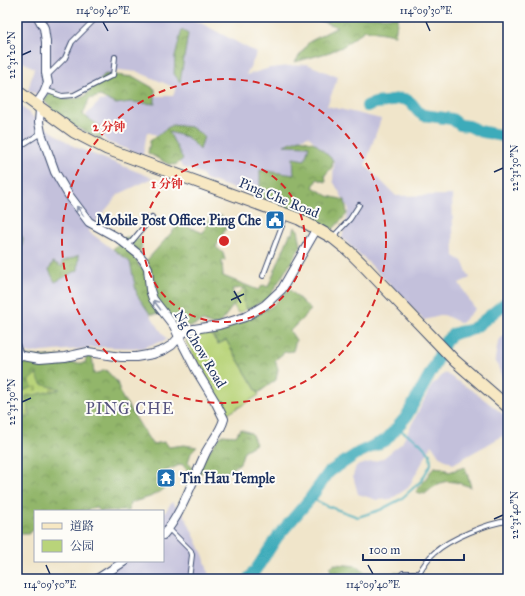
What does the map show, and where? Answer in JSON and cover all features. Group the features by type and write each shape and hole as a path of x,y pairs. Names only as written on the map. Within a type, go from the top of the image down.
{"street":[{"path":"38,17 44,28 48,82 38,107"},
{"name":"Ping Che Road","path":"17,91 74,132 107,149 286,214 317,228 333,238 366,268 455,361 508,407"},
{"name":"Ng Chow Road","path":"38,107 41,133 58,178 89,222 118,238 141,257 147,266 150,290 153,299 173,324 196,370 223,414 224,419 222,427 207,450 179,511 169,529 164,534"},
{"path":"19,355 40,359 65,357 88,352 121,357 136,357 159,352 172,345 188,330 226,323 252,313 277,296 286,285 317,228"},
{"path":"97,579 124,562"}],"lane":[{"path":"47,76 65,58 72,42 97,17"},
{"path":"45,90 62,96 79,93 113,75 115,57"},
{"path":"17,152 22,145 41,133"},
{"path":"17,141 22,145"},
{"path":"333,238 350,219 359,205"},
{"path":"263,276 286,214"},
{"path":"128,246 152,217"},
{"path":"17,344 19,355"},
{"path":"397,579 403,573 419,573 435,552 461,536 492,524 508,521"},
{"path":"169,529 191,551 192,555 189,579"}],"shaded area":[{"path":"17,17 167,17 201,23 257,53 246,75 270,68 307,64 338,77 327,106 381,119 365,165 396,196 452,195 454,256 462,261 470,278 459,283 475,309 461,323 444,315 424,320 370,264 342,238 349,209 333,181 334,161 308,136 285,145 309,146 305,160 293,158 295,175 260,170 260,198 206,179 200,173 182,167 166,138 147,132 143,155 107,142 86,115 100,101 132,96 173,96 176,88 138,72 119,70 87,91 45,97 28,91 34,68 17,59"},
{"path":"17,103 45,127 75,147 153,178 119,194 88,231 130,262 137,295 167,340 141,348 103,347 17,354"},
{"path":"508,329 508,389 495,359 498,342"},
{"path":"445,373 476,393 508,418 508,433 453,464 440,457 432,445 408,488 391,499 377,500 358,494 353,476 356,466 382,459 402,443 432,385"},
{"path":"172,502 184,514 204,557 210,579 87,579 112,562 164,562 164,514"}],"green space":[{"path":"313,17 398,17 395,35 365,30 342,47 295,62 309,42 337,27"},
{"path":"182,29 188,34 180,82 174,74 175,56"},
{"path":"105,74 134,77 155,89 155,104 130,102 116,104 100,96 89,99 83,115 100,126 101,139 61,120 44,100 54,89 66,100 84,97"},
{"path":"172,125 191,127 204,136 200,150 187,137 169,132 183,159 175,165 168,164 148,153 150,141"},
{"path":"300,139 315,143 333,160 332,167 325,175 326,182 317,179 313,187 328,196 345,200 347,214 332,230 307,216 260,198 260,170 294,175 293,158 305,160 309,146 284,145"},
{"path":"211,216 222,216 228,224 216,247 223,253 225,260 222,261 223,276 258,290 263,285 268,287 290,234 293,234 295,227 298,230 301,246 268,299 247,309 243,301 246,288 232,289 236,302 219,324 213,325 203,321 192,326 180,325 160,314 150,314 137,295 130,262 113,249 125,237 142,240 140,255 136,258 140,268 180,223 203,233"},
{"path":"17,230 23,238 20,258 17,257"},
{"path":"79,255 78,270 55,282 49,270 53,262 63,267 62,262"},
{"path":"245,287 243,301 247,309 238,313 230,299"},
{"path":"289,289 311,310 290,331 296,340 293,351 285,352 275,360 278,369 276,380 258,393 226,340 218,344 210,331 239,323 271,307"},
{"path":"209,332 218,344 226,340 259,395 228,414 186,342 192,336"},
{"path":"87,354 92,354 94,374 106,370 117,382 122,397 152,444 164,442 169,447 184,445 197,447 191,453 188,462 193,469 222,435 236,436 240,429 251,433 256,444 244,451 240,463 218,480 207,471 191,475 182,464 156,475 164,489 150,497 130,503 129,510 98,510 96,507 88,510 34,510 34,530 28,534 17,534 17,356 65,357 70,363 85,363"},
{"path":"36,374 41,384 60,389 25,397 31,416 19,419 17,414 17,382 20,392 33,387 28,381"},
{"path":"434,467 443,468 449,472 465,467 471,487 452,482 442,482 425,494 416,492"},
{"path":"335,564 357,566 364,572 403,573 414,576 415,579 337,579 331,573 330,567"}],"waterway":[{"path":"367,106 374,103 404,99 410,102 419,113 423,115 452,119 460,125 469,126 479,131 508,137"},
{"path":"248,579 278,536 309,500 329,472 358,453 386,440 406,417 435,365 445,342 453,334 470,330 477,326 508,301"},
{"path":"311,498 327,506 358,517 380,510 401,499 421,481 431,464 430,454 419,442 397,428"}],"place":[{"name":"Mobile Post Office: Ping Che","path":"275,220"},
{"name":"Tin Hau Temple","path":"166,478"}],"district":[{"name":"PING CHE","path":"130,408"}]}
